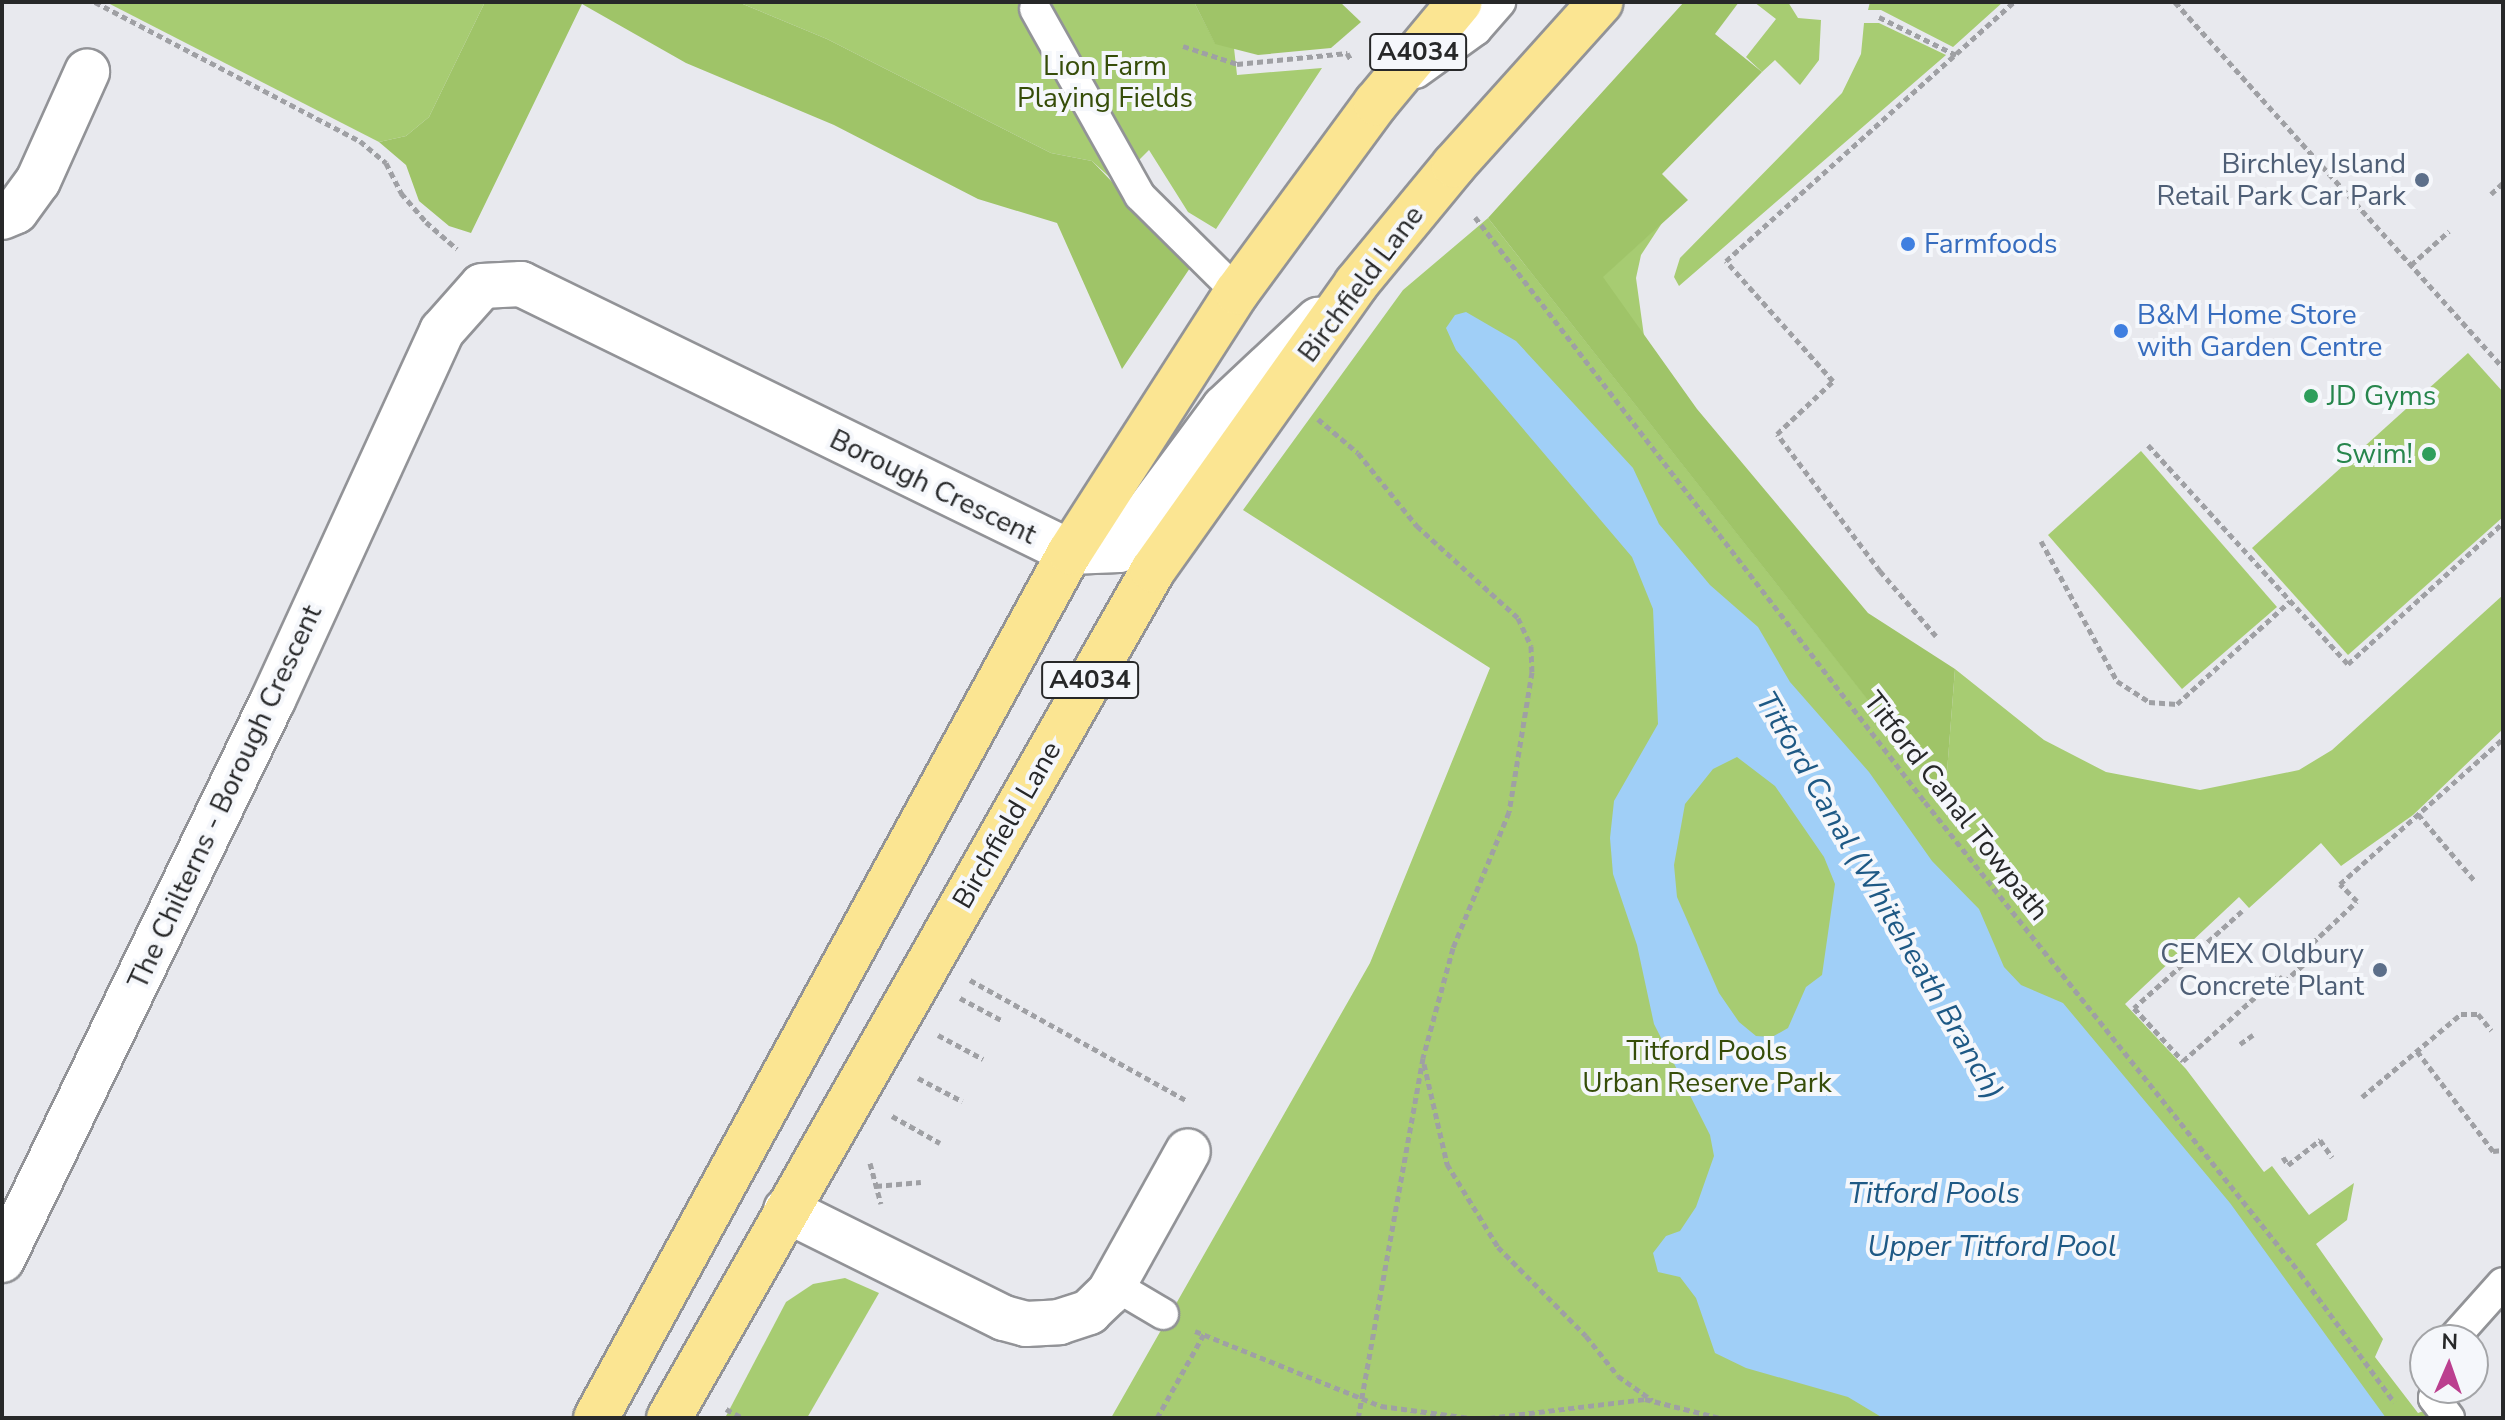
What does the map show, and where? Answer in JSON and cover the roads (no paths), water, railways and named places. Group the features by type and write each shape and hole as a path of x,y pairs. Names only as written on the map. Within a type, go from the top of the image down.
{"main road":[{"name":"A4034","path":"596,1418 1070,552 1237,292 1376,103 1460,2"},
{"name":"Birchfield Lane","path":"669,1418 1153,570 1356,284 1454,165 1601,2"}],"street":[{"path":"2,217 16,211 34,187 87,72"},
{"name":"Borough Crescent","path":"442,331 482,286 521,284 1070,552 1119,550 1224,408 1356,284"},
{"name":"The Chilterns - Borough Crescent","path":"2,1260 266,714 442,331"},
{"path":"786,1210 985,1310 1026,1324 1059,1322 1089,1312 1114,1285 1188,1151"}],"lane":[{"path":"1376,103 1476,30 1500,2"},
{"path":"1035,9 1140,196 1237,292"},
{"path":"2466,1324 2503,1283"},
{"path":"1114,1285 1163,1314"}],"water":[{"name":"Titford Pools","path":"1466,312 1516,341 1633,468 1659,524 1710,585 1758,627 1790,682 1869,772 1932,861 1979,909 2004,967 2021,985 2063,1003 2230,1203 2386,1418 1883,1418 1848,1397 1746,1368 1715,1353 1696,1298 1680,1277 1658,1272 1653,1253 1666,1236 1680,1231 1696,1207 1714,1156 1710,1135 1654,1024 1637,945 1613,874 1610,838 1614,801 1658,724 1653,609 1632,557 1456,350 1446,328 1455,315","holes":["1737,757 1775,786 1824,857 1835,884 1822,975 1806,987 1788,1028 1772,1037 1756,1036 1739,1022 1719,993 1677,897 1674,865 1685,804 1713,769"]}],"place":[{"name":"Birchley Island Retail Park Car Park","path":"2422,180"},
{"name":"Farmfoods","path":"1908,244"},
{"name":"B&M Home Store with Garden Centre","path":"2121,331"},
{"name":"JD Gyms","path":"2311,396"},
{"name":"Swim!","path":"2429,454"},
{"name":"CEMEX Oldbury Concrete Plant","path":"2380,970"}],"park label":[{"name":"Lion Farm Playing Fields","path":"1105,82"},
{"name":"Titford Pools Urban Reserve Park","path":"1707,1067"}],"water label":[{"name":"Titford Canal (Whiteheath Branch)","path":"1879,896"},
{"name":"Upper Titford Pool","path":"1992,1247"}]}
